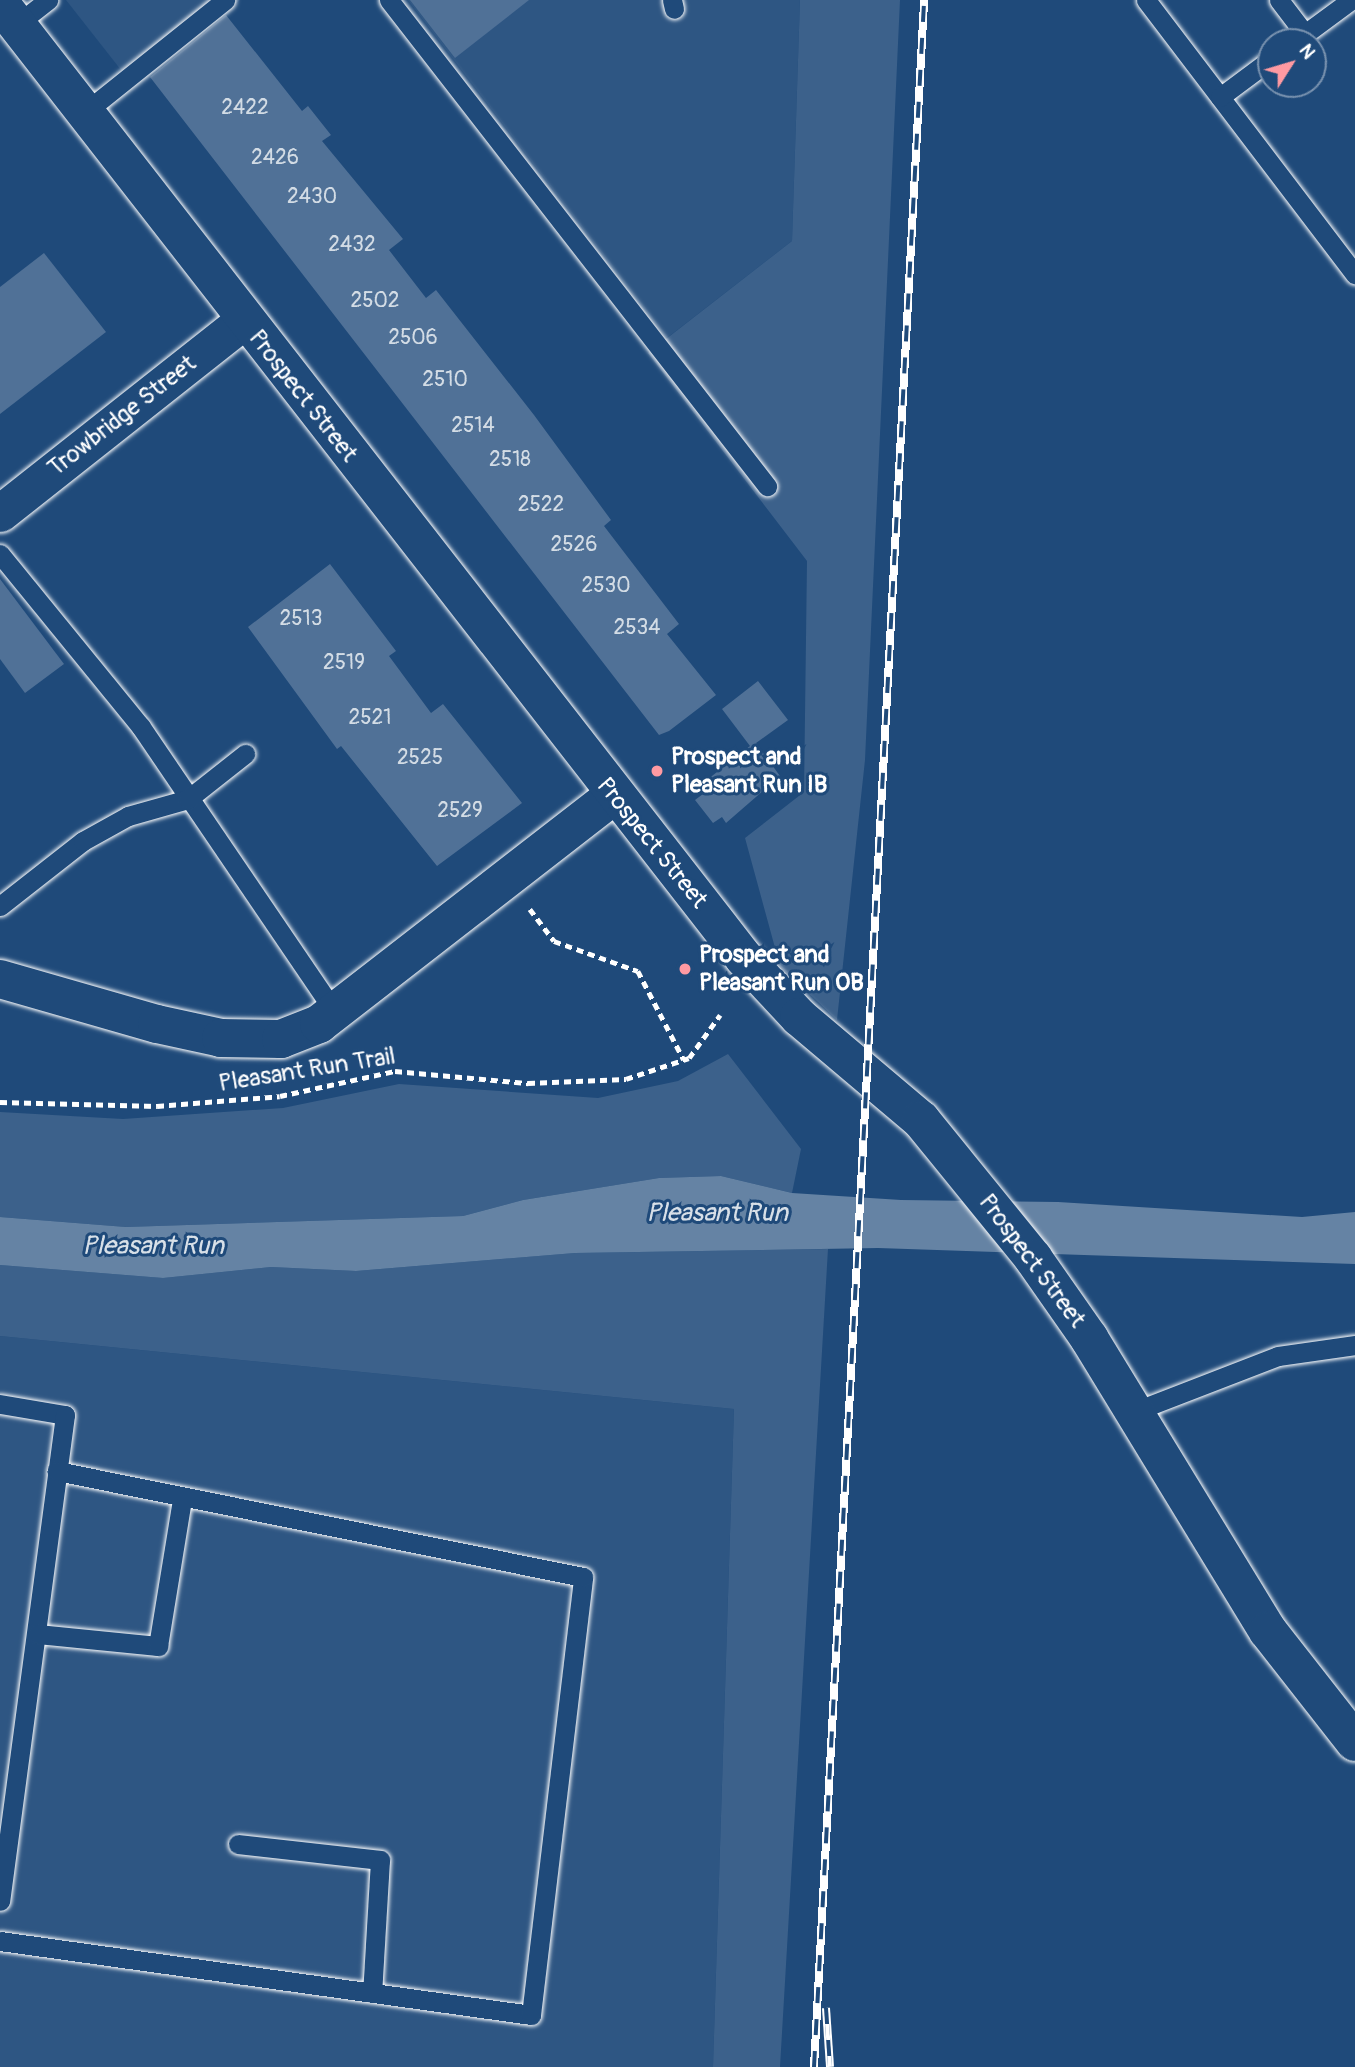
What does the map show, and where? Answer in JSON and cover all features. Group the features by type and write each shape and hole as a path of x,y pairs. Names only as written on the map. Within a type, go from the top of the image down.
{"main road":[{"name":"Prospect Street","path":"8,14 613,796 799,1017 921,1120 1033,1258 1133,1412 1268,1630 1355,1742"},
{"path":"0,979 109,1013 221,1038 281,1039 335,1012 613,796"}],"street":[{"name":"Trowbridge Street","path":"0,513 244,320"}],"lane":[{"path":"8,14 48,0"},
{"path":"84,113 225,0"},
{"path":"389,0 767,486"},
{"path":"1146,0 1355,274"},
{"path":"1279,0 1294,28"},
{"path":"1313,28 1351,0"},
{"path":"1220,97 1257,70"},
{"path":"0,554 141,727 335,1012"},
{"path":"0,906 83,841 128,816 188,799 245,754"},
{"path":"1133,1412 1278,1356 1355,1345"},
{"path":"0,1404 65,1415 0,1901"},
{"path":"0,1941 531,2015 583,1577 182,1499 57,1471"},
{"path":"37,1634 158,1646 182,1499"},
{"path":"238,1844 380,1860 372,1993"}],"path":[{"path":"507,878 554,941 638,971 684,1060"},
{"name":"Pleasant Run Trail","path":"0,1102 157,1106 280,1097 395,1071 528,1083 626,1079 684,1060 709,1037 720,1015"}],"shaded area":[{"path":"66,0 240,0 132,84"},
{"path":"408,0 800,0 792,241 667,338"},
{"path":"800,0 900,0 865,760 837,1020 780,966 745,838 804,792 807,561 648,353 792,241"},
{"path":"728,1054 801,1149 792,1193 721,1176 659,1178 523,1200 463,1216 126,1227 0,1217 0,1112 123,1119 283,1108 399,1084 598,1098 678,1081"},
{"path":"828,1249 780,2067 713,2067 734,1409 0,1336 0,1265 163,1278 271,1267 356,1271 575,1253"},
{"path":"0,1336 734,1409 713,2067 0,2067"}],"water":[{"name":"Pleasant Run","path":"721,1176 792,1193 901,1200 1058,1202 1302,1217 1355,1212 1355,1264 878,1248 575,1253 356,1271 271,1267 163,1278 0,1265 0,1217 126,1227 463,1216 523,1200 659,1178"}],"building":[{"path":"410,0 529,0 455,58"},
{"path":"226,15 302,111 308,106 331,135 322,141 403,239 389,250 426,298 436,290 534,415 611,520 604,526 679,624 667,634 716,695 669,731 659,735 150,77"},
{"path":"44,253 106,332 0,414 0,287"},
{"path":"330,564 396,651 389,656 431,713 443,704 522,803 437,866 341,746 337,749 248,627"},
{"path":"0,579 64,664 25,693 0,659"},
{"path":"758,681 788,720 756,743 780,776 726,823 722,817 713,823 695,800 703,794 698,787 750,746 722,709"}],"railway":[{"path":"814,2067 924,0"},
{"path":"826,2008 830,2067"}],"place":[{"name":"Prospect and Pleasant Run IB","path":"657,771"},
{"name":"Prospect and Pleasant Run OB","path":"685,969"}]}
